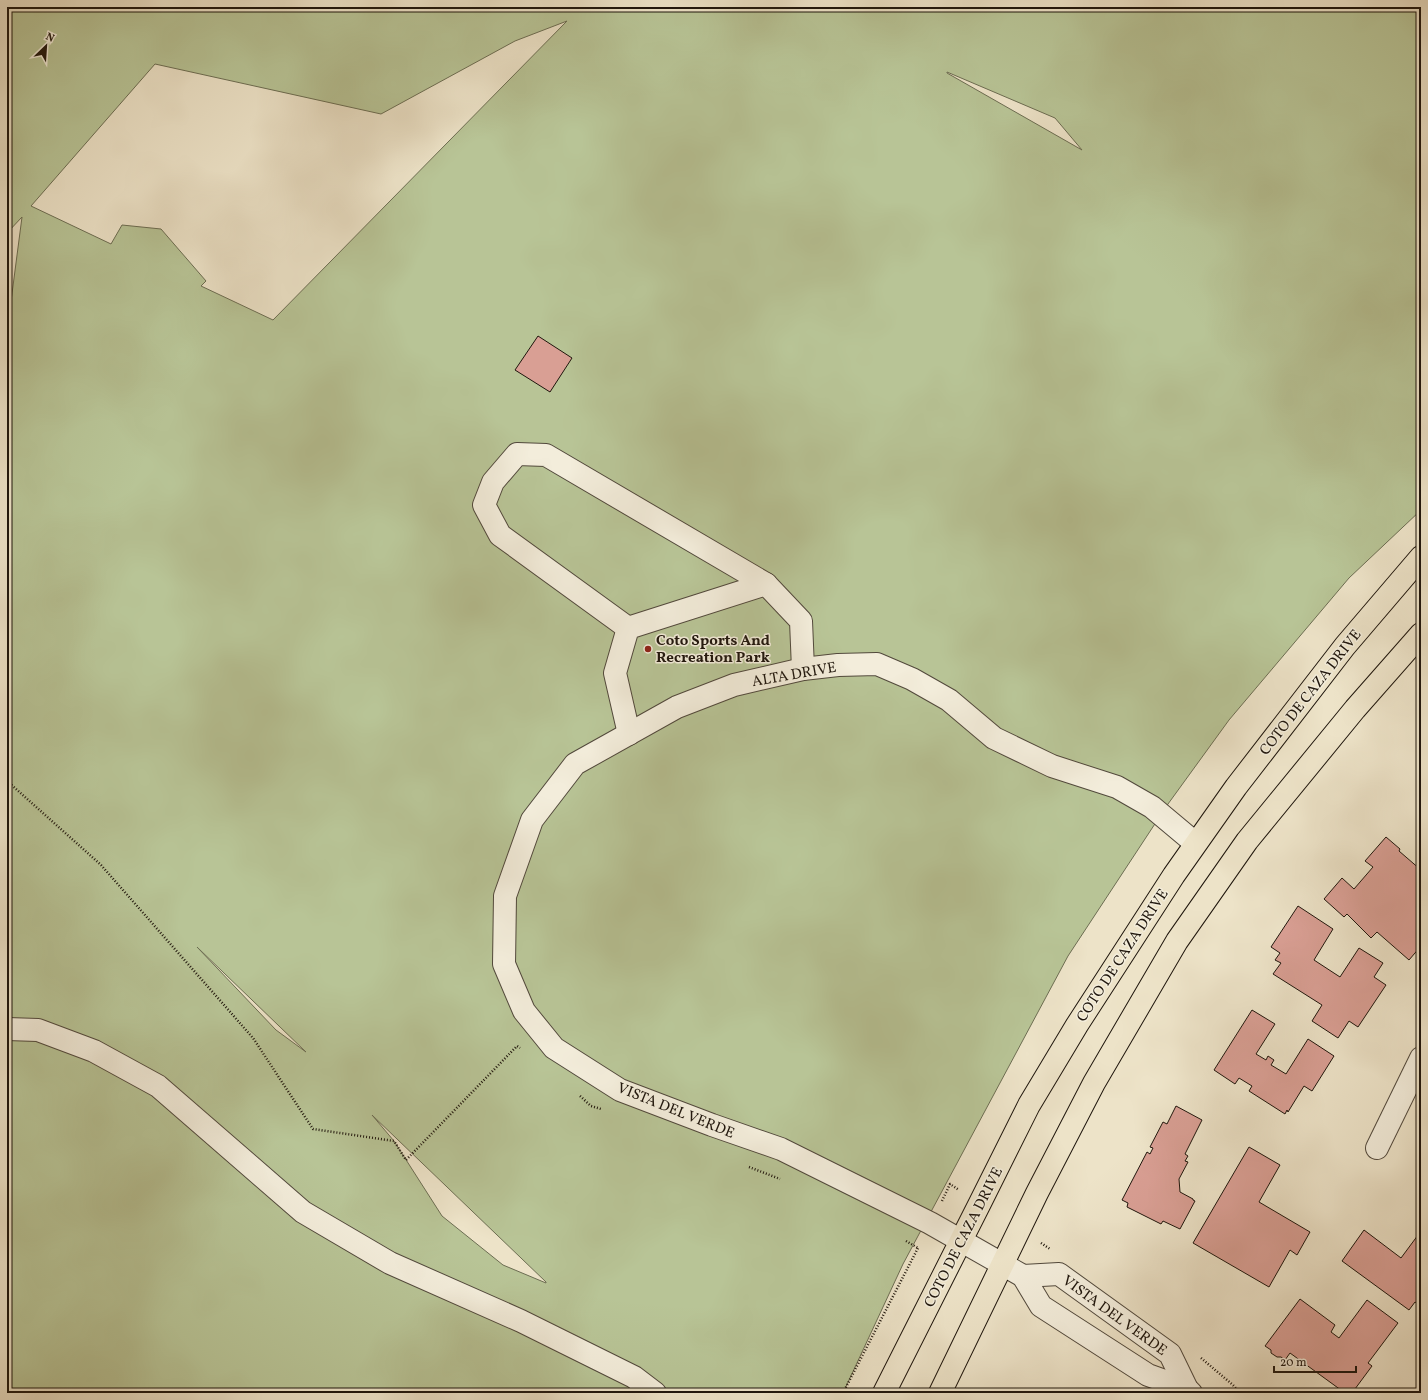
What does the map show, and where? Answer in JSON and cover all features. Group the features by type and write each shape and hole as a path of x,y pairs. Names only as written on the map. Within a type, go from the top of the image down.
{"main road":[{"name":"COTO DE CAZA DRIVE","path":"884,1393 1029,1105 1077,1025 1195,843 1236,787 1345,646 1421,557"},
{"path":"940,1393 1037,1193 1094,1083 1177,941 1247,841 1355,709 1421,634"}],"street":[{"path":"628,628 500,535 484,505 493,482 517,454 546,455 588,478 766,584 801,621 803,669"},
{"path":"628,628 766,584"},
{"path":"628,628 615,673 629,734"},
{"name":"ALTA DRIVE","path":"532,820 575,764 677,707 734,685 803,669 838,665 877,664 912,679 949,700 994,738 1052,766 1117,787 1152,807 1195,843"},
{"name":"VISTA DEL VERDE","path":"532,820 505,896 504,964 524,1011 554,1048 620,1090 712,1125 781,1149 961,1240 1023,1276 1041,1306 1148,1375 1189,1391"},
{"path":"7,1029 38,1030 80,1045 94,1051 158,1086 303,1212 390,1263 521,1321 634,1377 655,1393"},
{"path":"1377,1148 1421,1058"},
{"name":"VISTA DEL VERDE","path":"1023,1276 1059,1274 1170,1354 1189,1391"}],"path":[{"path":"7,781 101,865 253,1038 313,1129 394,1141 406,1160 517,1046 523,1051"},
{"path":"579,1096 591,1106 606,1112"},
{"path":"747,1166 784,1180"},
{"path":"904,1240 918,1248"}],"green space":[{"name":"Coto Sports And Recreation Park","path":"7,7 1421,7 1421,510 1349,578 1229,720 1168,804 1068,956 903,1264 843,1393 7,1393 7,332 22,217 7,233","holes":["567,21 273,320 201,286 206,281 161,229 122,225 111,244 31,206 155,64 381,114 515,41","947,73 1055,118 1082,150","197,947 306,1052 276,1030","372,1115 546,1283 503,1265 442,1216 394,1141"]}],"building":[{"path":"538,336 572,358 550,392 515,370"},
{"path":"1386,837 1400,849 1399,851 1421,870 1421,946 1409,960 1377,932 1371,938 1347,914 1344,917 1324,899 1342,878 1354,889 1373,867 1365,861"},
{"path":"1298,906 1333,929 1314,960 1340,977 1359,948 1383,963 1374,977 1386,985 1358,1027 1349,1021 1338,1038 1312,1021 1322,1005 1273,974 1281,963 1275,960 1280,953 1271,947"},
{"path":"1252,1010 1275,1024 1256,1054 1266,1060 1268,1056 1274,1060 1271,1065 1286,1074 1308,1039 1334,1056 1312,1091 1304,1086 1288,1112 1287,1110 1285,1114 1249,1091 1252,1086 1239,1078 1235,1084 1214,1070"},
{"path":"1176,1106 1202,1120 1185,1154 1188,1156 1185,1161 1188,1162 1179,1179 1180,1192 1195,1201 1180,1229 1163,1221 1161,1224 1127,1207 1128,1203 1122,1200 1147,1152 1150,1154 1153,1148 1150,1147 1163,1122 1167,1124"},
{"path":"1249,1147 1280,1165 1259,1202 1310,1232 1297,1255 1290,1250 1269,1287 1193,1243"},
{"path":"1364,1230 1401,1258 1421,1231 1421,1306 1415,1302 1409,1310 1342,1261"},
{"path":"1300,1299 1335,1325 1331,1332 1339,1338 1367,1300 1398,1323 1368,1363 1372,1366 1352,1393 1345,1393 1290,1353 1285,1360 1271,1353 1271,1350 1265,1346"}],"place":[{"name":"Coto Sports And Recreation Park","path":"648,649"}]}
